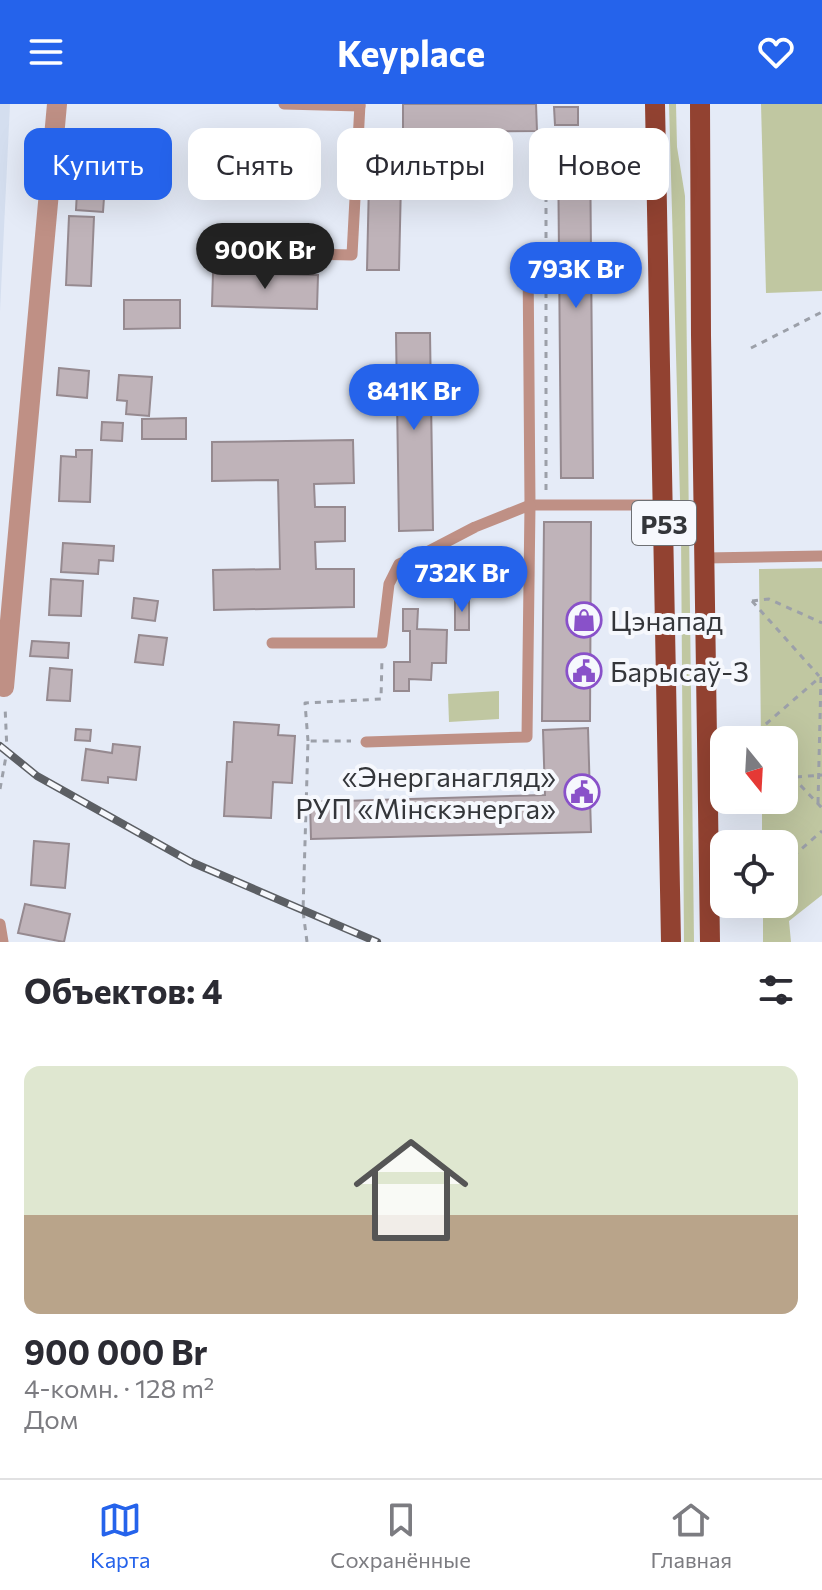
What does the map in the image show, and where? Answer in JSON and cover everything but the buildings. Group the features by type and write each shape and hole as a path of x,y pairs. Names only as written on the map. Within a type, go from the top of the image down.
{"main road":[{"name":"Р53","path":"655,104 671,942"},
{"name":"Р53","path":"700,104 710,942"}],"street":[{"path":"55,128 57,104"},
{"path":"4,687 48,200"}],"lane":[{"path":"219,252 352,255 360,105 284,104"},
{"path":"366,742 527,737 530,505 528,257"},
{"path":"272,643 382,643 389,584 399,564 475,527 530,505 664,505"},
{"path":"705,558 822,556"},
{"path":"0,924 3,942"}],"path":[{"path":"546,200 546,491"},
{"path":"751,348 822,312"},
{"path":"818,803 822,677 752,601 769,599 822,623"},
{"path":"307,942 303,911 308,741 305,703 381,699 382,643"},
{"path":"764,726 822,677"},
{"path":"0,789 7,751 4,687"},
{"path":"308,741 366,742"},
{"path":"798,777 820,775"},
{"path":"798,782 822,808"},
{"path":"798,852 822,831"}],"shaded area":[{"path":"0,104 10,104 0,311"}],"green space":[{"path":"669,104 676,104 677,147 685,196 694,942 684,942 681,534"},
{"path":"761,104 822,104 822,291 766,293"},
{"path":"822,568 822,895 798,914 798,830 762,830 762,814 798,814 798,726 761,726 759,569"},
{"path":"499,691 499,719 449,722 448,694"},
{"path":"763,918 793,918 789,921 791,942 763,942"}],"railway":[{"path":"0,746 37,776 191,862 377,942"}],"place":[{"name":"Цэнапад","path":"584,620"},
{"name":"Барысаў-3","path":"584,671"},
{"name":"«Энерганагляд» РУП «Мінскэнерга»","path":"582,792"}]}
